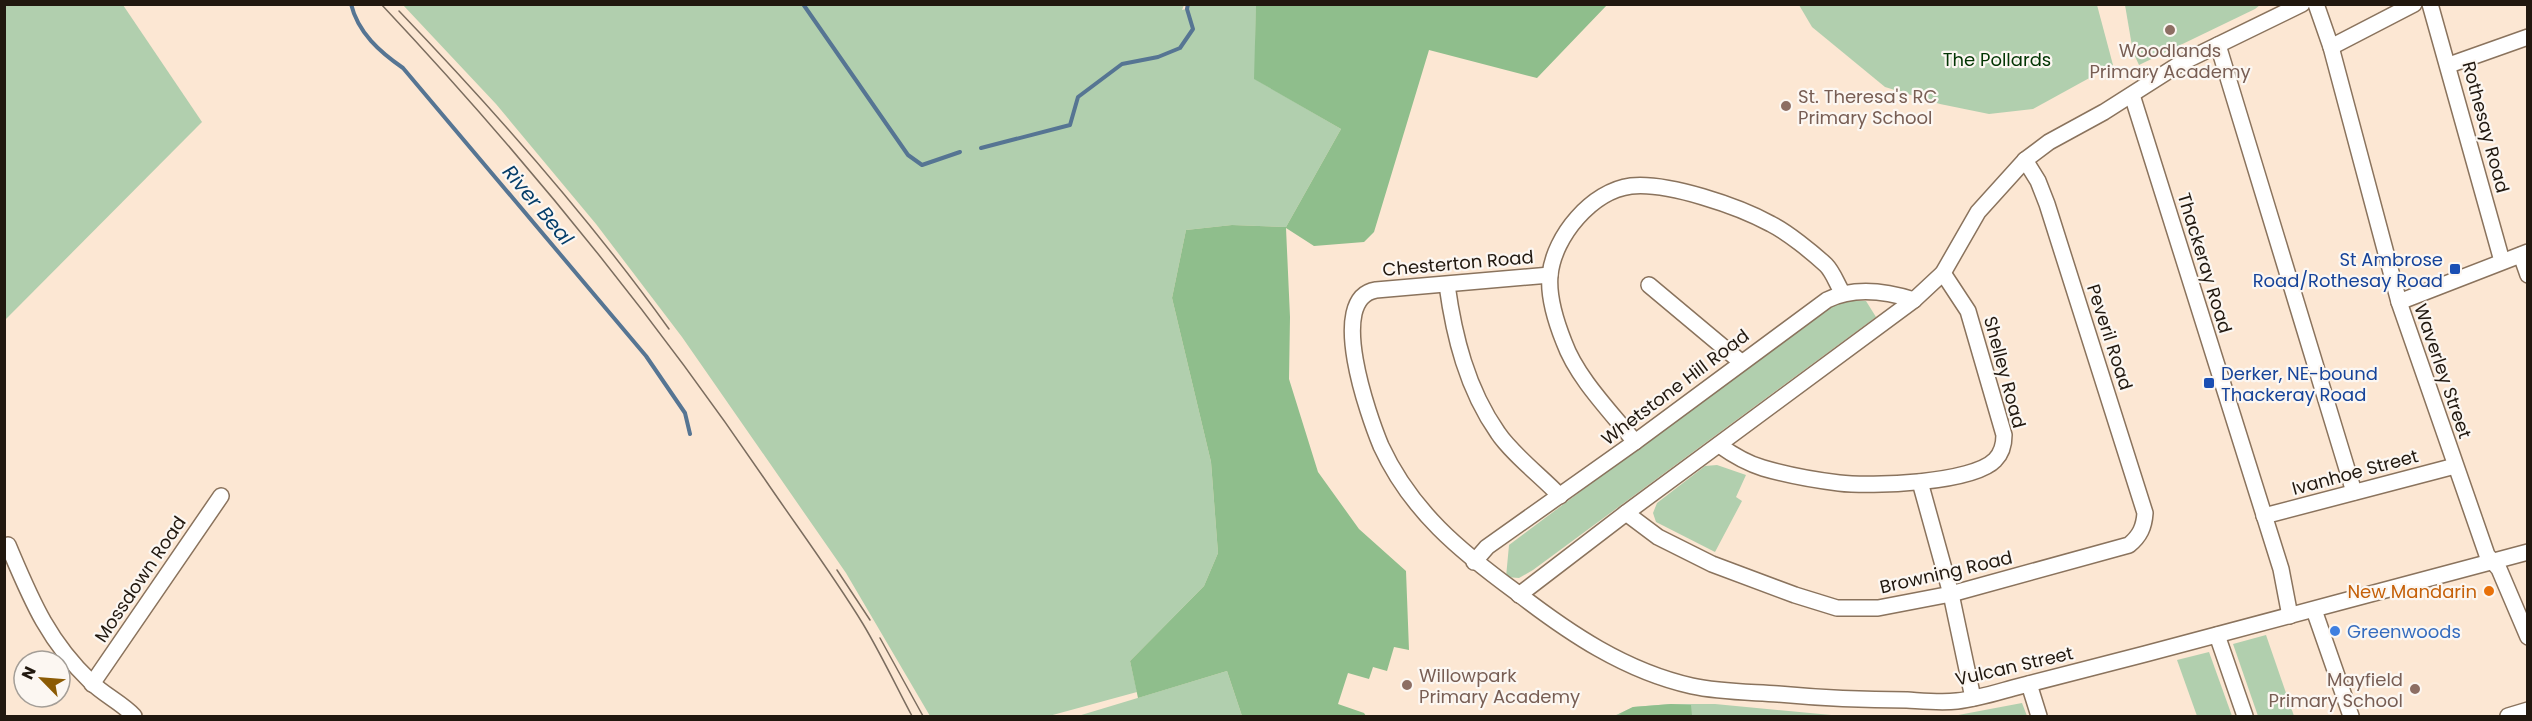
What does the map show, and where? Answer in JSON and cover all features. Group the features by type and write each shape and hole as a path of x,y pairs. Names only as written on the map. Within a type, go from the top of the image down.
{"street":[{"path":"1519,595 1914,300 1942,273 1978,212 2025,160 2049,142 2132,95 2181,63 2302,4"},
{"name":"Waverley Street","path":"2316,4 2331,47 2399,302 2487,555 2499,569 2528,637"},
{"path":"2331,47 2414,4"},
{"name":"Rothesay Road","path":"2430,4 2449,65 2502,261"},
{"path":"2449,65 2528,37"},
{"path":"2218,45 2354,492"},
{"name":"Thackeray Road","path":"2132,95 2281,569 2290,616"},
{"name":"Peveril Road","path":"2025,160 2038,180 2047,204 2145,513 2142,530"},
{"path":"1635,442 1591,388 1564,344 1553,305 1550,274 1560,243 1580,213 1602,197 1630,186 1671,189 1721,203 1773,224 1827,266 1842,292 1889,292 1914,300"},
{"path":"2399,302 2524,254 2528,275"},
{"name":"Shelley Road","path":"1920,482 1933,482 1982,468 1995,461 2001,453 2004,435 1968,311 1942,273"},
{"name":"Chesterton Road","path":"1369,291 1550,274"},
{"path":"1447,285 1454,330 1468,376 1498,434 1560,496"},
{"path":"1649,285 1741,362"},
{"name":"Vulcan Street","path":"1369,291 1358,299 1353,317 1353,345 1361,390 1372,425 1388,460 1408,494 1446,538 1474,562 1595,648 1653,674 1693,687 1835,699 1955,701 2314,610 2528,552"},
{"name":"Whetstone Hill Road","path":"1474,562 1487,547 1635,442 1827,300 1842,292"},
{"path":"1719,445 1740,460 1764,468 1841,484 1920,482 1951,594 1973,698"},
{"name":"Ivanhoe Street","path":"2264,516 2455,466"},
{"name":"Mossdown Road","path":"93,684 220,496"},
{"name":"Browning Road","path":"1626,513 1658,537 1712,564 1795,596 1837,608 1878,608 1951,594 2129,545 2142,530"},
{"path":"8,544 32,602 58,648 93,684 135,717"},
{"path":"2314,610 2351,717"},
{"path":"2217,635 2245,717"},
{"path":"2029,684 2038,717"},
{"path":"2508,717 2528,710"}],"green space":[{"path":"5,4 123,5 202,122 5,320"},
{"name":"Woodlands Primary Academy","path":"2125,4 2260,5 2139,65 2133,52"},
{"path":"403,5 1184,5 1182,10 1188,5 1256,5 1255,79 1341,129 1286,227 1232,225 1186,230 1172,298 1211,462 1218,553 1204,586 1130,661 1137,692 1049,716 930,716 846,573 682,337 596,224 496,104"},
{"path":"1256,5 1607,5 1537,78 1429,50 1374,232 1364,242 1314,246 1286,228 1290,317 1289,379 1318,472 1359,529 1406,571 1409,650 1394,647 1387,671 1373,667 1369,679 1348,673 1338,704 1364,713 1366,716 1242,716 1227,671 1138,698 1130,661 1204,586 1218,553 1211,462 1172,298 1186,230 1232,225 1286,227 1341,129 1254,79"},
{"name":"The Pollards","path":"1799,5 2097,5 2113,65 2033,109 1989,114 1940,104 1885,87 1812,27"},
{"path":"1845,301 1866,301 1876,317 1533,570 1519,578 1506,577 1509,545 1828,306"},
{"path":"1717,465 1746,475 1736,497 1742,501 1715,552 1656,522 1653,513 1657,503 1705,466"},
{"path":"2266,635 2294,716 2258,716 2233,644"},
{"path":"2209,652 2232,716 2197,716 2177,660"},
{"path":"1227,671 1242,716 1078,716"},
{"path":"2022,703 2027,716 1953,716"},
{"path":"1715,704 1842,716 1614,716 1633,707"},
{"path":"1691,705 1692,716 1623,716 1619,714 1633,707"}],"waterway":[{"name":"River Beal","path":"351,4 364,33 403,68 646,356 685,413 690,434"},
{"path":"803,4 908,155 922,165 960,152"},
{"path":"981,148 1070,125 1078,97 1122,64 1158,57 1180,48 1193,29 1187,9 1188,4"}],"tram line":[{"path":"381,4 534,176 631,295 677,356 852,606 912,716"},
{"path":"399,11 540,165 669,329"},
{"path":"837,570 870,620"},
{"path":"880,638 923,716"}],"place":[{"name":"Woodlands Primary Academy","path":"2170,30"},
{"name":"St. Theresa's RC Primary School","path":"1786,106"},
{"name":"St Ambrose Road/Rothesay Road","path":"2455,269"},
{"name":"Derker, NE-bound Thackeray Road","path":"2209,383"},
{"name":"New Mandarin","path":"2489,591"},
{"name":"Greenwoods","path":"2335,631"},
{"name":"Willowpark Primary Academy","path":"1407,685"},
{"name":"Mayfield Primary School","path":"2415,689"}]}
